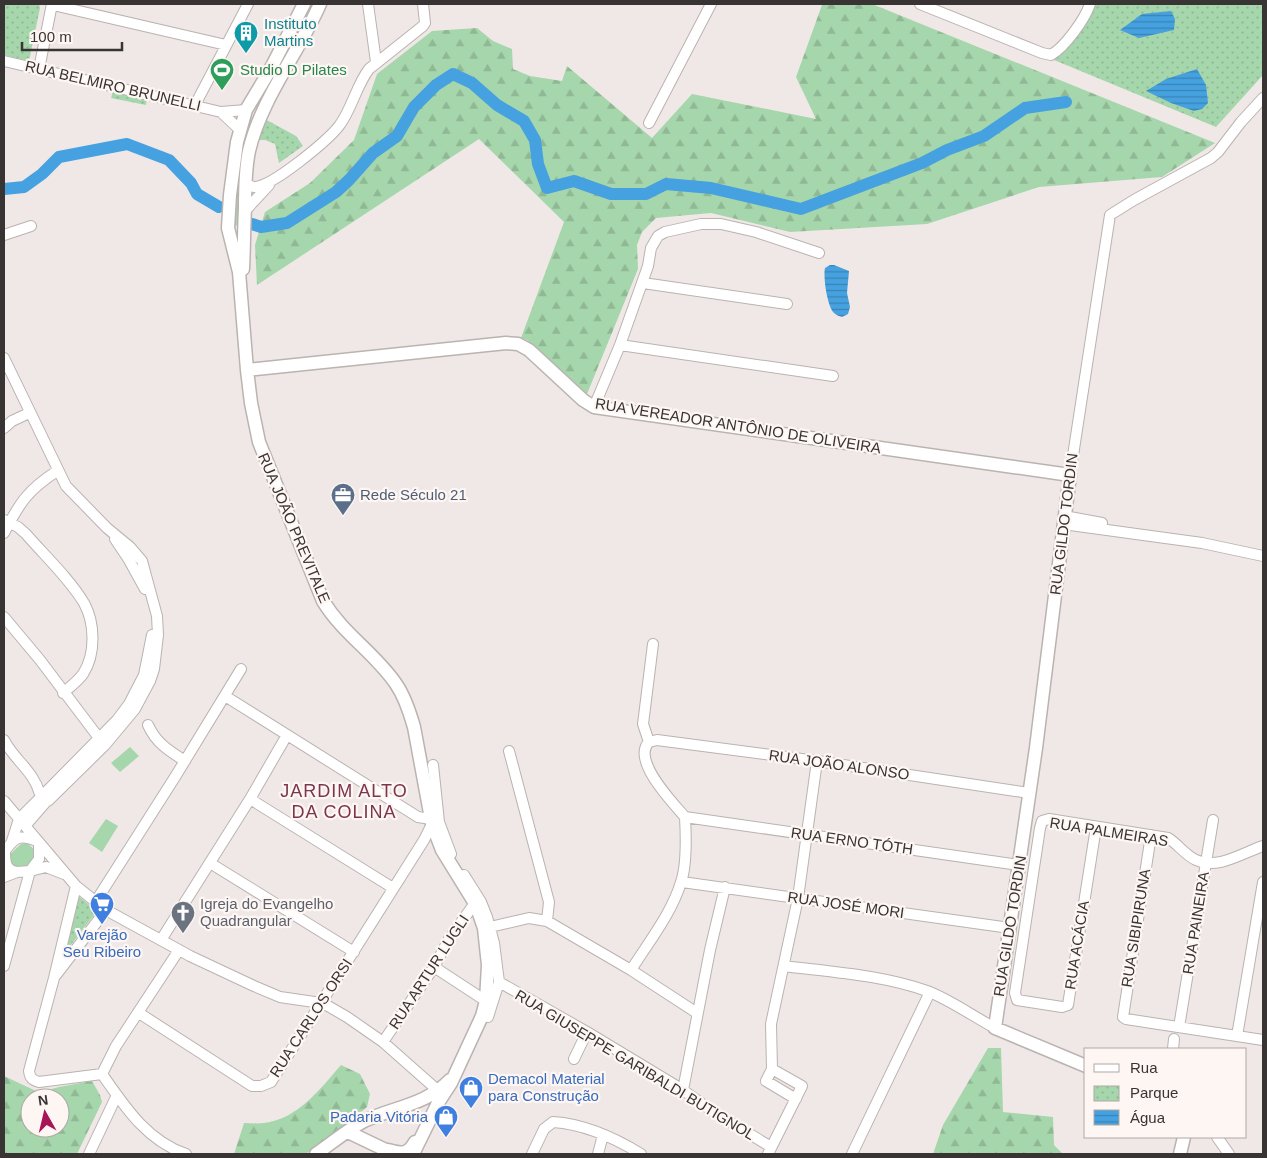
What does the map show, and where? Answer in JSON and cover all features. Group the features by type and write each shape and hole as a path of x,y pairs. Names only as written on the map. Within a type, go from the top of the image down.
{"main road":[{"name":"RUA JOÃO PREVITALE","path":"242,291 245,183 249,150 256,128 272,95 320,4"},
{"name":"RUA JOÃO PREVITALE","path":"302,5 270,70 246,110 237,142 228,228 242,291 247,370 259,442 320,595 334,618 387,672 398,686 410,713 422,761 432,822 442,850 474,903 484,928 488,965 486,1002 471,1041 455,1074 435,1097"},
{"path":"246,110 254,115 256,128"},
{"path":"228,228 235,234 244,230"},
{"name":"RUA VEREADOR ANTÔNIO DE OLIVEIRA","path":"247,370 506,343 518,344 529,350 583,400 594,407 1070,475"},
{"name":"RUA GILDO TORDIN","path":"995,1028 1036,748 1070,475"},
{"path":"995,1028 1084,1065"},
{"path":"316,1154 362,1122 435,1097"},
{"path":"348,1132 401,1153 412,1148 426,1121 426,1110 435,1097"},
{"path":"1180,1154 1184,1138"}],"street":[{"path":"195,105 248,4"},
{"path":"368,4 376,62"},
{"path":"245,211 258,195 338,127 346,116 364,76 376,62 420,31 424,26 423,4"},
{"path":"649,123 711,4"},
{"path":"920,4 1051,55 1061,46 1086,14 1090,4"},
{"path":"39,69 52,5 226,45"},
{"name":"RUA BELMIRO BRUNELLI","path":"4,61 221,112 246,110"},
{"name":"RUA GILDO TORDIN","path":"1070,475 1110,215 1211,158 1263,98"},
{"name":"RUA BELMIRO BRUNELLI","path":"221,112 240,130"},
{"path":"245,183 256,187 277,178"},
{"path":"594,407 620,345 643,283 651,248 658,236 665,232 702,224 721,224 756,232 819,253"},
{"path":"4,235 31,226"},
{"path":"643,283 787,304"},
{"path":"620,345 833,376"},
{"path":"4,358 66,486 107,528 130,547 142,561 157,616 158,635 154,669 150,681 135,709 43,798 22,822 12,841 4,851 6,865 10,870 17,872"},
{"path":"4,428 12,421 29,413"},
{"path":"4,533 6,522 26,494 58,471"},
{"path":"1063,520 1263,550"},
{"path":"1063,520 1263,556"},
{"path":"6,522 26,534 71,586 84,604 89,617 92,630 92,646 89,660 84,673 63,693"},
{"path":"4,618 40,660 101,741"},
{"path":"631,970 662,921 682,882 686,833 685,817 656,782 648,767 645,752 646,745 649,742 643,724 653,644"},
{"path":"96,901 241,669"},
{"path":"225,696 418,817 432,822"},
{"path":"148,725 152,735 161,745 185,761"},
{"path":"161,940 250,799 287,736"},
{"path":"4,740 36,781 43,798"},
{"name":"RUA JOÃO ALONSO","path":"649,742 657,740 816,761 1029,793"},
{"path":"509,751 549,902 547,922"},
{"path":"769,1151 802,1086 772,1069 770,1024 798,898 816,761"},
{"path":"433,765 439,822 447,847 481,902 494,943 499,982 488,1017"},
{"path":"250,799 393,888"},
{"path":"4,801 76,886 106,910 179,950 280,997 321,1003 347,1017 383,1042 415,1069 435,1097"},
{"name":"RUA ERNO TÓTH","path":"685,817 1020,865"},
{"name":"RUA PALMEIRAS","path":"1016,993 1042,821 1049,819 1168,838 1196,860 1206,862"},
{"name":"RUA PAINEIRA","path":"1179,1027 1212,820"},
{"name":"RUA CARLOS ORSI","path":"139,1013 244,1082 252,1086 261,1086 271,1082 424,840 432,822"},
{"name":"RUA ACÁCIA","path":"1016,993 1017,1000 1062,1006 1068,1005 1096,827"},
{"name":"RUA SIBIPIRUNA","path":"1151,835 1122,1014 1126,1019 1179,1027"},
{"path":"12,841 26,837 38,841"},
{"path":"4,966 30,871 39,860 38,841"},
{"path":"1206,862 1222,862 1263,846"},
{"path":"210,863 354,952"},
{"path":"4,877 17,872 46,867 65,874"},
{"name":"RUA JOSÉ MORI","path":"682,882 1010,928"},
{"path":"1237,1036 1263,882"},
{"path":"76,886 29,1071 30,1077 34,1081 39,1082 102,1074"},
{"path":"683,1090 710,950 725,887"},
{"name":"RUA ARTUR LUGLI","path":"383,1042 434,967 474,903"},
{"path":"54,978 106,910"},
{"path":"490,927 528,918 547,922 631,970 697,1013"},
{"path":"102,1074 116,1046 179,950"},
{"path":"784,966 888,981 930,992 995,1028"},
{"path":"434,967 486,1002"},
{"name":"RUA GIUSEPPE GARIBALDI BUTIGNOL","path":"499,982 683,1090 769,1151"},
{"path":"852,1154 930,992"},
{"path":"1179,1027 1263,1040"},
{"path":"574,1059 587,1032"},
{"path":"102,1074 116,1095 153,1138 186,1154"},
{"path":"88,1154 116,1095"},
{"path":"532,1154 544,1129 552,1122 566,1123 604,1135 621,1142 640,1154"},
{"path":"598,1154 604,1135"},
{"path":"1218,1138 1229,1154"}],"green space":[{"path":"4,4 39,4 40,8 29,61 4,55"},
{"path":"872,4 1215,143 1162,177 1039,187 927,224 790,232 711,213 656,218 642,232 637,245 638,269 587,394 527,340 521,338 564,222 479,139 257,285 255,245 265,212 310,183 354,140 377,74 432,31 477,28 493,41 512,49 513,69 530,76 562,81 567,66 652,138 692,94 816,119 796,77 822,5"},
{"path":"1095,4 1263,4 1263,75 1216,127 1054,60"},
{"path":"113,91 147,98 146,105 111,98"},
{"path":"263,118 296,136 303,146 279,163 275,144 265,140 256,140"},
{"path":"246,120 250,122 241,158 239,225 232,226"},
{"path":"130,747 139,756 120,772 111,763"},
{"path":"106,819 118,826 102,852 89,843"},
{"path":"27,843 36,851 36,855 29,866 16,869 7,857 21,844"},
{"path":"77,895 97,911 63,955"},
{"path":"988,1048 1001,1048 1003,1112 1053,1117 1054,1145 1063,1154 933,1154 943,1125"},
{"path":"341,1065 360,1074 370,1094 367,1107 322,1144 305,1154 234,1154 244,1123 264,1123 287,1116 307,1102"},
{"path":"4,1076 30,1088 20,1088 20,1138 70,1138 70,1088 55,1088 92,1081 102,1102 77,1154 4,1154"}],"water":[{"path":"1171,11 1175,19 1174,30 1139,38 1120,30 1142,14"},
{"path":"1197,69 1206,85 1208,103 1202,109 1194,111 1146,91 1166,79"},
{"path":"830,265 849,271 847,293 850,307 848,314 842,317 834,313 828,298 825,284 825,268"}],"waterway":[{"path":"252,224 261,227 287,223 336,192 373,153 397,136 414,107 436,85 453,74 472,83 497,105 524,121 535,140 538,164 547,188 574,181 611,194 646,194 666,184 711,188 801,209 922,163 947,150 984,136 1025,108 1066,102"},
{"path":"4,189 24,187 42,174 59,157 127,144 169,160 191,183 197,194 219,207"}],"place":[{"name":"Instituto Martins","path":"246,54"},
{"name":"Studio D Pilates","path":"222,91"},
{"name":"Rede Século 21","path":"343,516"},
{"name":"Varejão Seu Ribeiro","path":"102,925"},
{"name":"Igreja do Evangelho Quadrangular","path":"183,934"},
{"name":"Demacol Material para Construção","path":"471,1109"},
{"name":"Padaria Vitória","path":"446,1138"}],"district":[{"name":"JARDIM ALTO DA COLINA","path":"344,801"}]}
